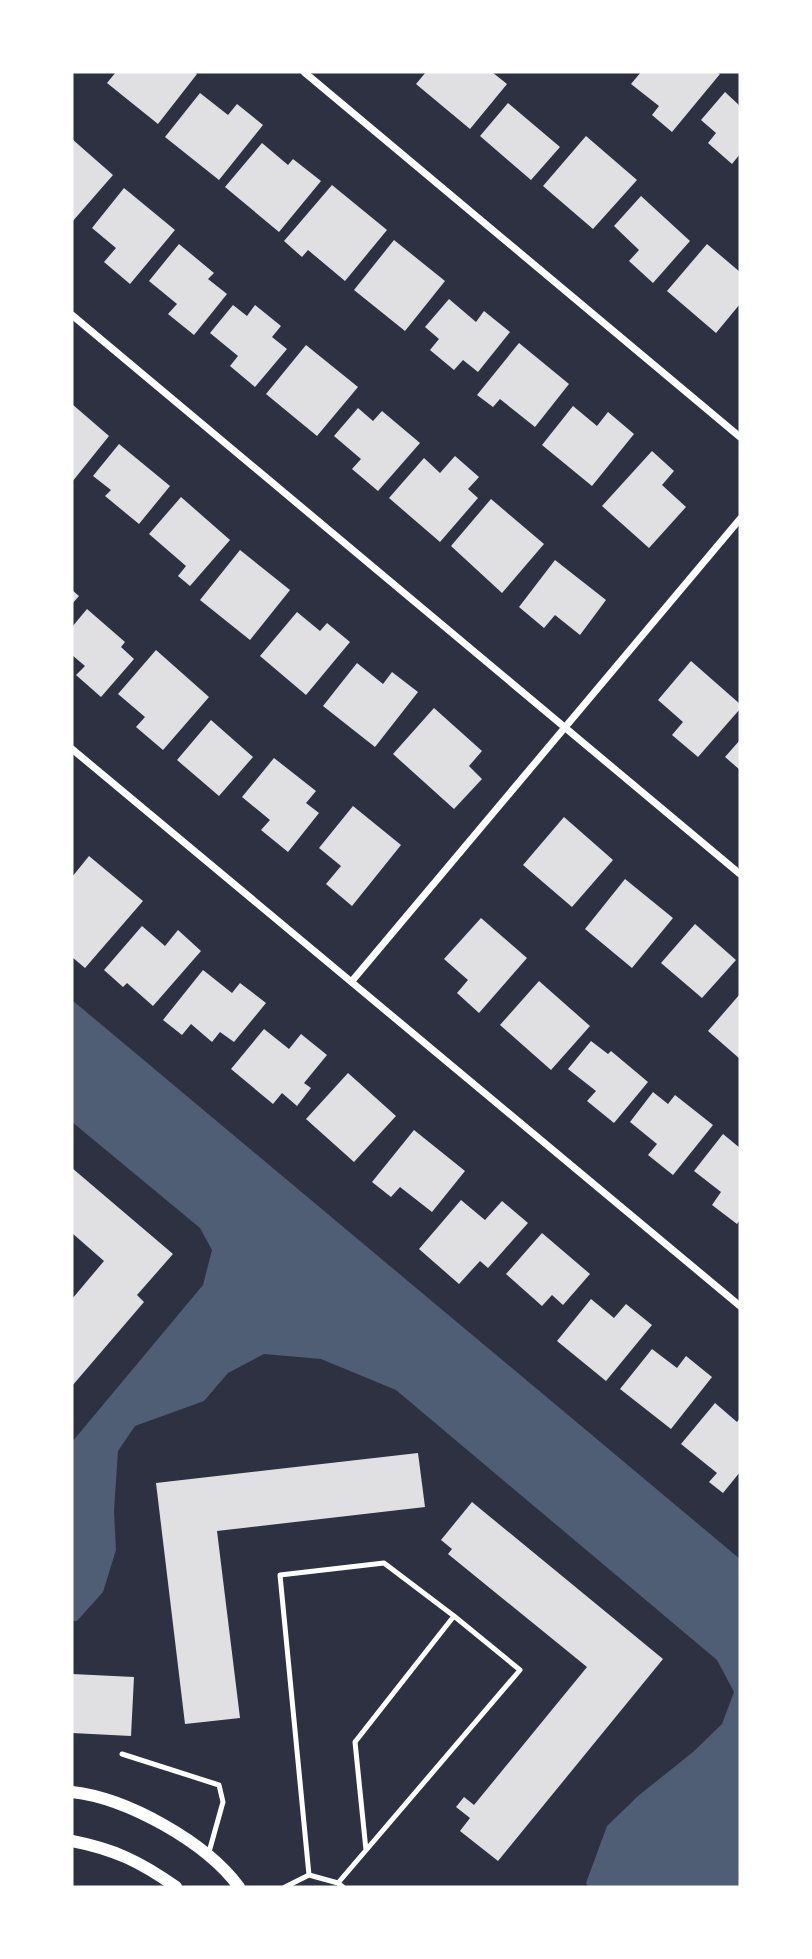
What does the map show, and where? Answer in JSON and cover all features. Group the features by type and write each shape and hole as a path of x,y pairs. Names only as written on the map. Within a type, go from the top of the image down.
{"street":[{"path":"304,72 740,438"},
{"path":"72,315 740,874"},
{"path":"352,981 740,519"},
{"path":"72,749 740,1306"},
{"path":"72,1793 114,1802 162,1823 208,1856 232,1877 239,1887"},
{"path":"72,1841 94,1845 134,1859 176,1887"}],"lane":[{"path":"285,1887 309,1875 340,1885 366,1850 520,1670 384,1563 280,1575 309,1875"},
{"path":"366,1850 355,1742 454,1616"},
{"path":"122,1754 219,1785 223,1802 208,1856"}],"water":[{"path":"72,1000 740,1559 740,1887 588,1887 586,1883 607,1826 722,1724 734,1692 717,1660 396,1390 321,1359 264,1354 228,1373 204,1401 135,1426 118,1451 114,1511 116,1550 103,1592 77,1621 72,1621 72,1442 203,1285 212,1250 200,1228 72,1122"}],"building":[{"path":"116,72 197,74 158,124 107,83"},
{"path":"426,72 492,72 507,84 470,129 416,84"},
{"path":"641,72 720,74 672,132 652,115 659,106 631,84"},
{"path":"725,92 740,106 740,154 732,164 708,143 716,133 701,120"},
{"path":"200,93 228,115 237,104 263,125 219,180 165,137"},
{"path":"508,103 560,147 531,180 480,136"},
{"path":"586,136 637,180 593,229 543,186"},
{"path":"72,139 113,175 72,222"},
{"path":"262,143 288,165 293,159 321,181 279,232 225,187"},
{"path":"332,185 387,230 345,281 308,250 302,257 284,241"},
{"path":"124,188 175,230 130,284 104,262 116,248 92,228"},
{"path":"641,196 690,241 653,283 629,261 639,250 614,226"},
{"path":"394,240 445,281 405,331 354,290"},
{"path":"179,244 214,273 208,279 227,294 194,335 168,314 177,304 149,281"},
{"path":"707,244 740,272 740,304 716,333 667,291"},
{"path":"449,299 476,322 484,311 510,332 478,372 463,360 454,370 430,350 439,339 425,327"},
{"path":"233,305 247,316 255,305 281,326 272,337 287,349 255,387 230,366 238,356 210,333"},
{"path":"519,343 569,384 535,427 500,399 493,407 477,395"},
{"path":"306,345 358,387 317,436 266,394"},
{"path":"72,404 109,436 72,482"},
{"path":"573,406 597,426 608,412 634,434 592,486 542,445"},
{"path":"358,408 373,421 382,411 420,443 378,491 352,469 361,459 334,436"},
{"path":"119,444 170,486 139,524 105,496 111,490 93,476"},
{"path":"652,451 674,471 662,485 686,507 649,548 602,506"},
{"path":"455,456 479,477 468,489 478,498 440,542 389,498 424,458 440,473"},
{"path":"181,497 230,540 190,586 178,576 186,566 149,534"},
{"path":"491,499 544,544 502,593 451,546"},
{"path":"240,550 290,590 250,640 200,600"},
{"path":"555,560 606,600 580,635 555,615 544,628 519,607"},
{"path":"72,590 79,596 72,604"},
{"path":"87,609 125,642 121,647 134,659 101,697 76,675 85,666 72,655 72,627"},
{"path":"297,612 320,631 327,623 350,642 306,695 260,656"},
{"path":"156,650 209,697 163,750 136,727 145,717 118,694"},
{"path":"691,661 740,704 740,709 698,757 672,735 683,722 658,700"},
{"path":"357,663 383,684 392,672 418,692 375,747 323,706"},
{"path":"434,708 482,751 469,766 482,779 454,809 393,754"},
{"path":"211,720 253,757 219,796 177,760"},
{"path":"740,740 740,770 725,757"},
{"path":"274,758 316,791 306,803 319,813 288,852 261,830 270,820 242,797"},
{"path":"353,806 401,845 352,906 326,884 341,866 319,848"},
{"path":"564,817 613,860 572,907 523,865"},
{"path":"89,856 143,901 85,968 72,957 72,877"},
{"path":"625,879 673,918 632,968 585,929"},
{"path":"481,918 527,958 479,1013 457,993 468,980 444,959"},
{"path":"695,924 736,960 702,998 661,963"},
{"path":"142,926 165,946 178,930 201,951 153,1006 127,983 123,987 104,970"},
{"path":"203,970 232,993 240,983 266,1003 234,1042 220,1032 212,1042 191,1024 182,1035 163,1020"},
{"path":"539,981 590,1026 551,1070 500,1025"},
{"path":"740,994 740,1059 708,1031"},
{"path":"264,1029 289,1049 301,1034 327,1055 304,1083 311,1088 297,1106 282,1093 273,1104 231,1069"},
{"path":"591,1041 608,1054 611,1051 648,1082 614,1123 587,1101 596,1091 568,1069"},
{"path":"348,1073 396,1116 354,1162 306,1119"},
{"path":"653,1092 668,1104 675,1095 713,1125 673,1175 648,1155 657,1144 630,1122"},
{"path":"414,1130 465,1171 432,1212 400,1187 391,1197 372,1182"},
{"path":"723,1134 740,1148 740,1220 737,1224 712,1205 721,1192 694,1171"},
{"path":"72,1168 173,1254 137,1295 144,1302 72,1386 72,1299 104,1261 72,1233"},
{"path":"461,1200 485,1220 502,1201 528,1223 488,1268 480,1261 459,1284 419,1249"},
{"path":"542,1233 590,1274 563,1305 552,1295 542,1306 506,1274"},
{"path":"591,1299 614,1318 626,1304 652,1325 606,1381 557,1341"},
{"path":"652,1349 677,1368 686,1356 712,1377 671,1429 620,1389"},
{"path":"715,1403 737,1422 740,1418 740,1472 723,1493 709,1482 717,1473 681,1444"},
{"path":"418,1453 425,1507 217,1531 240,1718 185,1724 156,1483"},
{"path":"472,1502 663,1659 498,1861 460,1831 470,1818 456,1807 464,1797 474,1805 587,1667 448,1554 452,1549 441,1540"},
{"path":"72,1674 134,1677 131,1736 72,1733"}]}
